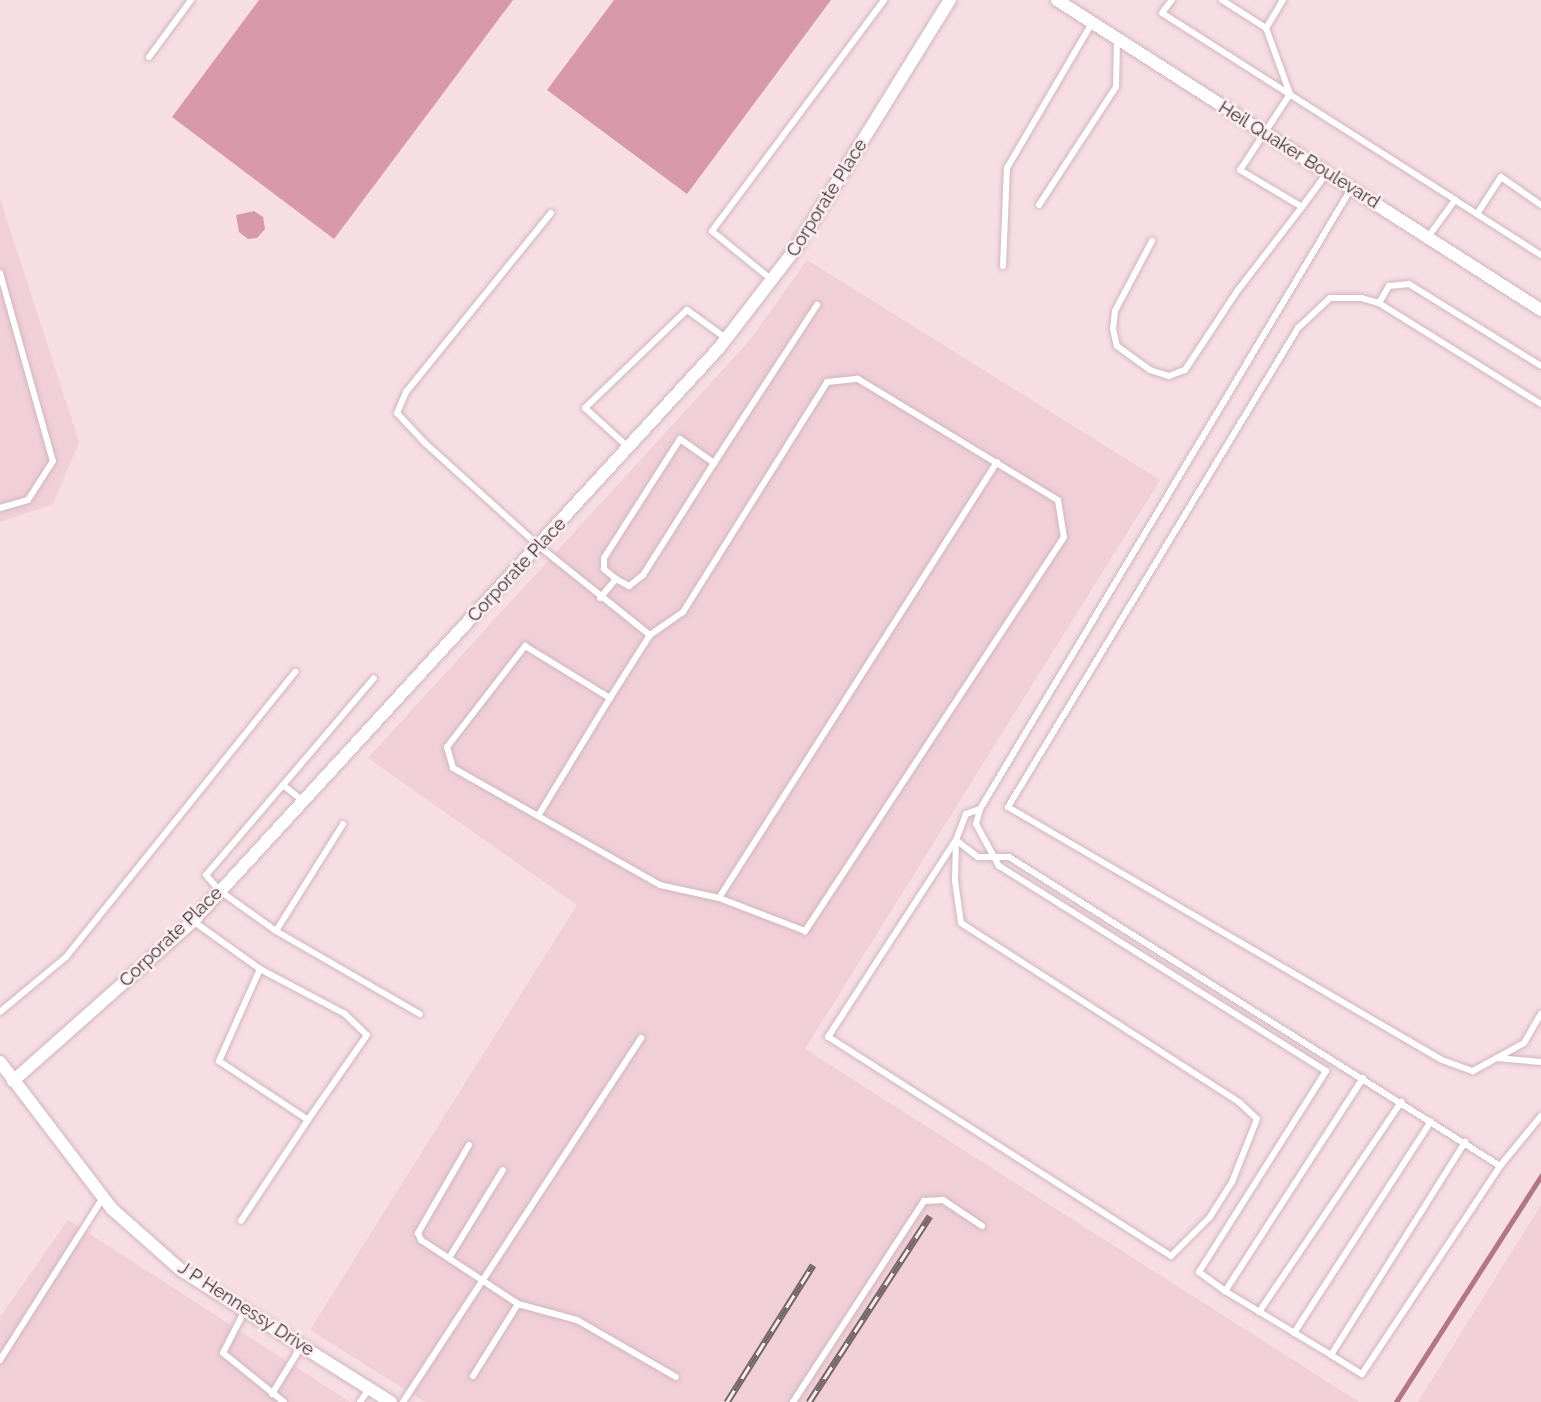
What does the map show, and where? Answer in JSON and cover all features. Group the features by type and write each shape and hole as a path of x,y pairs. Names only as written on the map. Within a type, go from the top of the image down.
{"street":[{"name":"Corporate Place","path":"13,1081 193,921 302,801 540,548 727,339 773,281 950,0"},
{"name":"Heil Quaker Boulevard","path":"1058,0 1541,310"},
{"name":"J P Hennessy Drive","path":"0,1062 103,1198 181,1270 246,1308 390,1402"}],"lane":[{"path":"149,57 191,0"},
{"path":"773,281 712,231 884,0"},
{"path":"1172,0 1162,13 1541,255"},
{"path":"1222,0 1266,28 1290,94"},
{"path":"1266,28 1283,0"},
{"path":"1003,266 1007,168 1092,23"},
{"path":"1039,205 1116,87 1117,40"},
{"path":"1290,94 1240,170 1302,207"},
{"path":"1152,241 1123,292 1113,329 1117,346 1150,370 1169,376 1185,369 1238,290 1327,173"},
{"path":"1477,214 1501,177 1541,205"},
{"path":"1351,189 980,809 976,824 999,866 1326,1071 1198,1272 1225,1291 1362,1374 1500,1166 1541,1116"},
{"path":"1428,238 1455,200"},
{"path":"551,213 406,392 397,413 425,443 540,548 600,598 650,635"},
{"path":"0,273 53,460 28,500 0,508"},
{"path":"1379,303 1389,286 1409,284 1541,366"},
{"path":"1541,404 1379,303 1362,298 1330,298 1298,328 1008,807 1442,1060 1473,1071 1524,1043 1541,1014"},
{"path":"714,463 680,440 604,558 604,569 629,586 643,575 817,305"},
{"path":"629,449 585,408 687,310 727,339"},
{"path":"538,816 650,635 683,612 827,382 858,379 1058,500 1064,537 804,932 719,898 660,885 453,768 447,747 525,646 610,698"},
{"path":"719,898 997,462"},
{"path":"600,598 616,579"},
{"path":"0,1012 66,957 295,672"},
{"path":"374,678 206,871 220,891 276,930 420,1014"},
{"path":"282,785 302,801"},
{"path":"956,840 955,881 961,923 1240,1103 1257,1119 1232,1182 1210,1216 1171,1256 828,1037 956,840 966,814 980,809"},
{"path":"276,930 343,824"},
{"path":"956,840 978,857 991,855 1009,858 1500,1166"},
{"path":"193,921 260,969 345,1014 367,1035 241,1221"},
{"path":"260,969 219,1061 308,1120"},
{"path":"403,1402 641,1038"},
{"path":"1496,1058 1541,1062"},
{"path":"1225,1291 1363,1078"},
{"path":"1260,1312 1401,1102"},
{"path":"1294,1333 1431,1121"},
{"path":"1330,1355 1465,1142"},
{"path":"469,1145 418,1233 421,1240 519,1304 577,1320 676,1377"},
{"path":"449,1258 503,1170"},
{"path":"0,1360 103,1198"},
{"path":"794,1402 924,1201 943,1200 982,1226"},
{"path":"473,1376 519,1304"},
{"path":"246,1308 223,1353 258,1378 272,1394 284,1402"},
{"path":"272,1394 302,1345"},
{"path":"360,1402 369,1388"}],"shaded area":[{"path":"0,199 79,442 53,504 0,522"},
{"path":"807,260 1160,480 805,1049 1359,1402 425,1402 310,1330 577,905 368,758 750,340"},
{"path":"1541,1205 1541,1402 1418,1402"},
{"path":"68,1220 350,1402 0,1402 0,1317"}],"building":[{"path":"259,0 513,0 334,239 172,117"},
{"path":"614,0 831,0 687,194 547,90"},
{"path":"254,211 263,217 265,229 257,238 248,239 239,232 236,215"}],"waterway":[{"path":"1396,1402 1541,1176"}],"railway":[{"path":"809,1402 930,1216"},
{"path":"727,1402 813,1265"}]}
